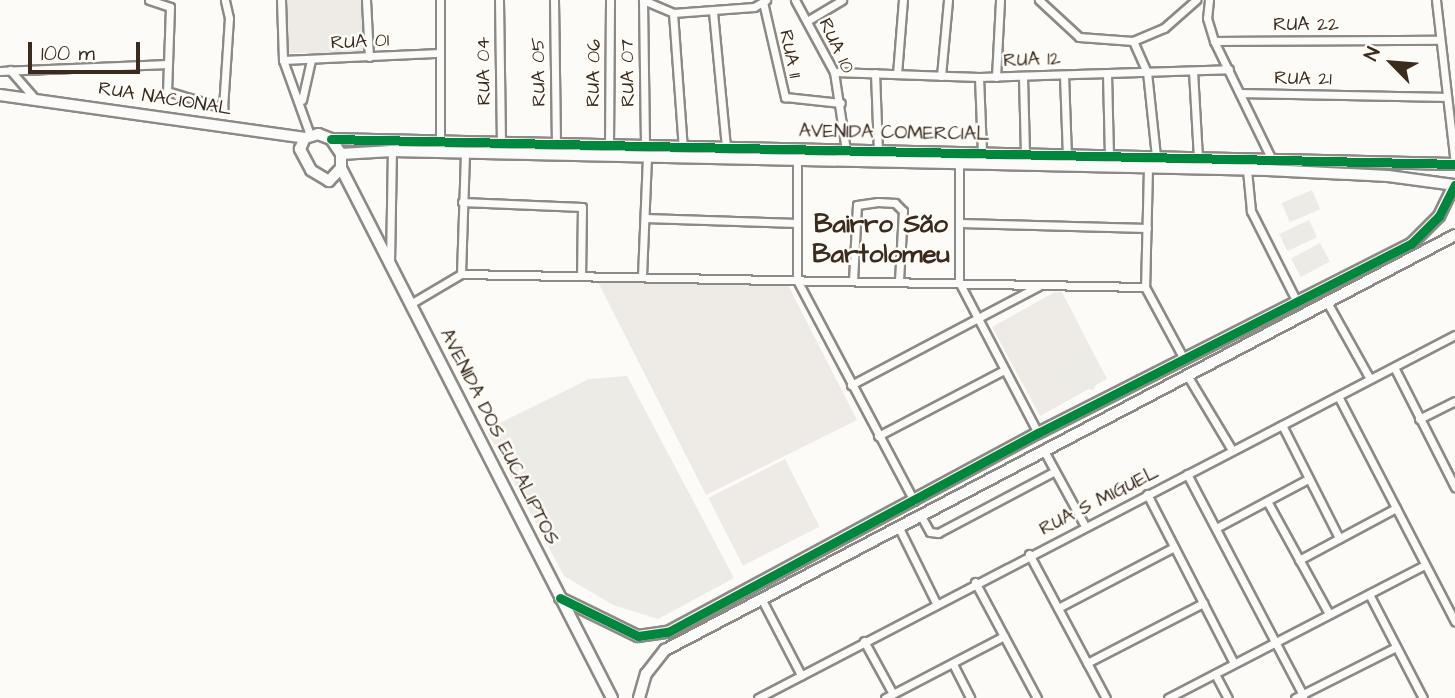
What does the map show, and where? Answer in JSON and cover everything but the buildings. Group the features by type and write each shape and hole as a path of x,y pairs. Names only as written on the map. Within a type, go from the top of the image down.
{"street":[{"path":"149,0 170,7 167,92 223,108 229,18 225,0"},
{"path":"281,0 283,60 302,104 307,136 300,149"},
{"path":"366,0 369,57"},
{"path":"440,0 440,142"},
{"name":"RUA 04","path":"499,0 501,142"},
{"name":"RUA 05","path":"554,0 556,143"},
{"name":"RUA 06","path":"609,146 610,0"},
{"path":"643,0 673,13 713,12 765,1"},
{"name":"RUA 07","path":"642,276 646,152 643,0"},
{"name":"RUA 10","path":"795,0 834,72 841,103 846,150"},
{"path":"807,21 842,0"},
{"path":"897,74 903,0"},
{"path":"942,76 948,0"},
{"path":"996,77 1000,0"},
{"path":"1039,0 1079,37 1133,41 1164,28 1196,0"},
{"path":"1209,0 1207,18 1214,41 1242,93 1271,158"},
{"path":"1436,0 1455,164"},
{"name":"RUA 11","path":"765,1 785,97 841,103"},
{"path":"713,12 726,148"},
{"path":"673,13 683,148"},
{"name":"RUA 22","path":"1214,41 1440,40"},
{"path":"1133,41 1147,72 1156,156"},
{"name":"RUA 01","path":"283,60 440,53"},
{"path":"302,104 311,60"},
{"path":"0,71 168,64"},
{"name":"RUA 12","path":"834,72 1023,77 1229,69"},
{"path":"10,70 33,96"},
{"path":"1193,71 1198,157"},
{"path":"875,73 878,150"},
{"path":"1107,74 1109,156"},
{"path":"1064,75 1067,155"},
{"path":"979,77 982,152"},
{"path":"1023,77 1025,154"},
{"name":"RUA 21","path":"1242,93 1446,97"},
{"name":"RUA NACIONAL","path":"0,95 33,96 307,136"},
{"path":"283,134 300,149 311,170 353,193"},
{"path":"307,136 331,139 341,155 341,169 329,181"},
{"name":"AVENIDA COMERCIAL","path":"331,139 556,143 609,146 627,151"},
{"name":"AVENIDA COMERCIAL","path":"668,152 683,148 982,152 1003,159 1148,168 1247,170 1436,181 1455,185"},
{"path":"390,263 392,151"},
{"name":"AVENIDA COMERCIAL","path":"341,155 392,151 627,151 797,163 959,163 1025,154 1455,164"},
{"path":"941,151 941,163"},
{"path":"461,274 465,153"},
{"path":"1183,157 1183,169"},
{"path":"1219,158 1219,169"},
{"path":"797,163 797,280 914,501"},
{"path":"959,163 959,282 1038,433"},
{"path":"1436,181 1441,164"},
{"path":"1148,168 1145,287 1184,359"},
{"name":"AVENIDA DOS EUCALIPTOS","path":"341,169 612,698"},
{"path":"1247,170 1251,211 1296,300"},
{"path":"560,598 638,636 668,632 1038,433 1267,314 1411,244 1439,216 1455,185"},
{"path":"462,202 582,208 581,275"},
{"path":"853,281 857,205 878,202 895,203 902,211 899,282"},
{"path":"645,218 797,223"},
{"path":"960,223 1147,228"},
{"path":"639,698 652,662 701,631 1043,449 1455,235"},
{"path":"412,303 461,274 1145,287"},
{"path":"851,385 1042,285"},
{"path":"1316,290 1370,379"},
{"path":"1267,314 1275,330"},
{"name":"RUA S MIGUEL","path":"758,698 975,582 1455,335"},
{"path":"1394,367 1419,419 1452,473 1455,487"},
{"path":"878,436 1003,370"},
{"path":"1187,375 1232,450"},
{"path":"1338,396 1454,617"},
{"path":"1419,419 1455,401"},
{"path":"1282,425 1339,538"},
{"path":"1043,449 1085,526"},
{"path":"903,506 930,532 938,533 1055,471"},
{"path":"1187,474 1274,641 1299,696 1396,647"},
{"path":"1216,528 1308,479"},
{"path":"1147,494 1234,663"},
{"path":"1268,500 1328,614"},
{"path":"1299,560 1396,508"},
{"path":"899,528 936,603"},
{"path":"1058,608 1174,547"},
{"path":"1029,555 1106,698"},
{"path":"1168,698 1425,565"},
{"path":"975,582 1037,698"},
{"path":"1369,594 1423,698"},
{"path":"762,600 802,676"},
{"path":"1087,663 1203,603"},
{"path":"695,619 701,631"},
{"path":"885,698 1004,636"},
{"path":"864,641 893,694"},
{"path":"953,664 970,698"},
{"path":"1215,674 1227,698"}],"shaded area":[{"path":"285,0 363,0 363,53 285,53"},
{"path":"1312,190 1320,209 1290,222 1282,203"},
{"path":"1309,220 1317,237 1287,251 1279,234"},
{"path":"1320,243 1330,262 1301,277 1291,258"},
{"path":"596,278 788,285 857,420 706,495"},
{"path":"1055,292 1062,292 1107,379 1040,416 992,327"},
{"path":"1069,357 1101,370 1093,391 1061,377"},
{"path":"627,376 734,578 658,619 613,605 564,576 486,430 589,379"},
{"path":"785,459 820,527 743,566 708,498"}],"cycle path":[{"path":"331,139 1455,164"},
{"path":"560,598 638,636 668,632 1038,433 1411,244 1439,216 1455,185"}],"district":[{"name":"Bairro São Bartolomeu","path":"881,240"}]}
